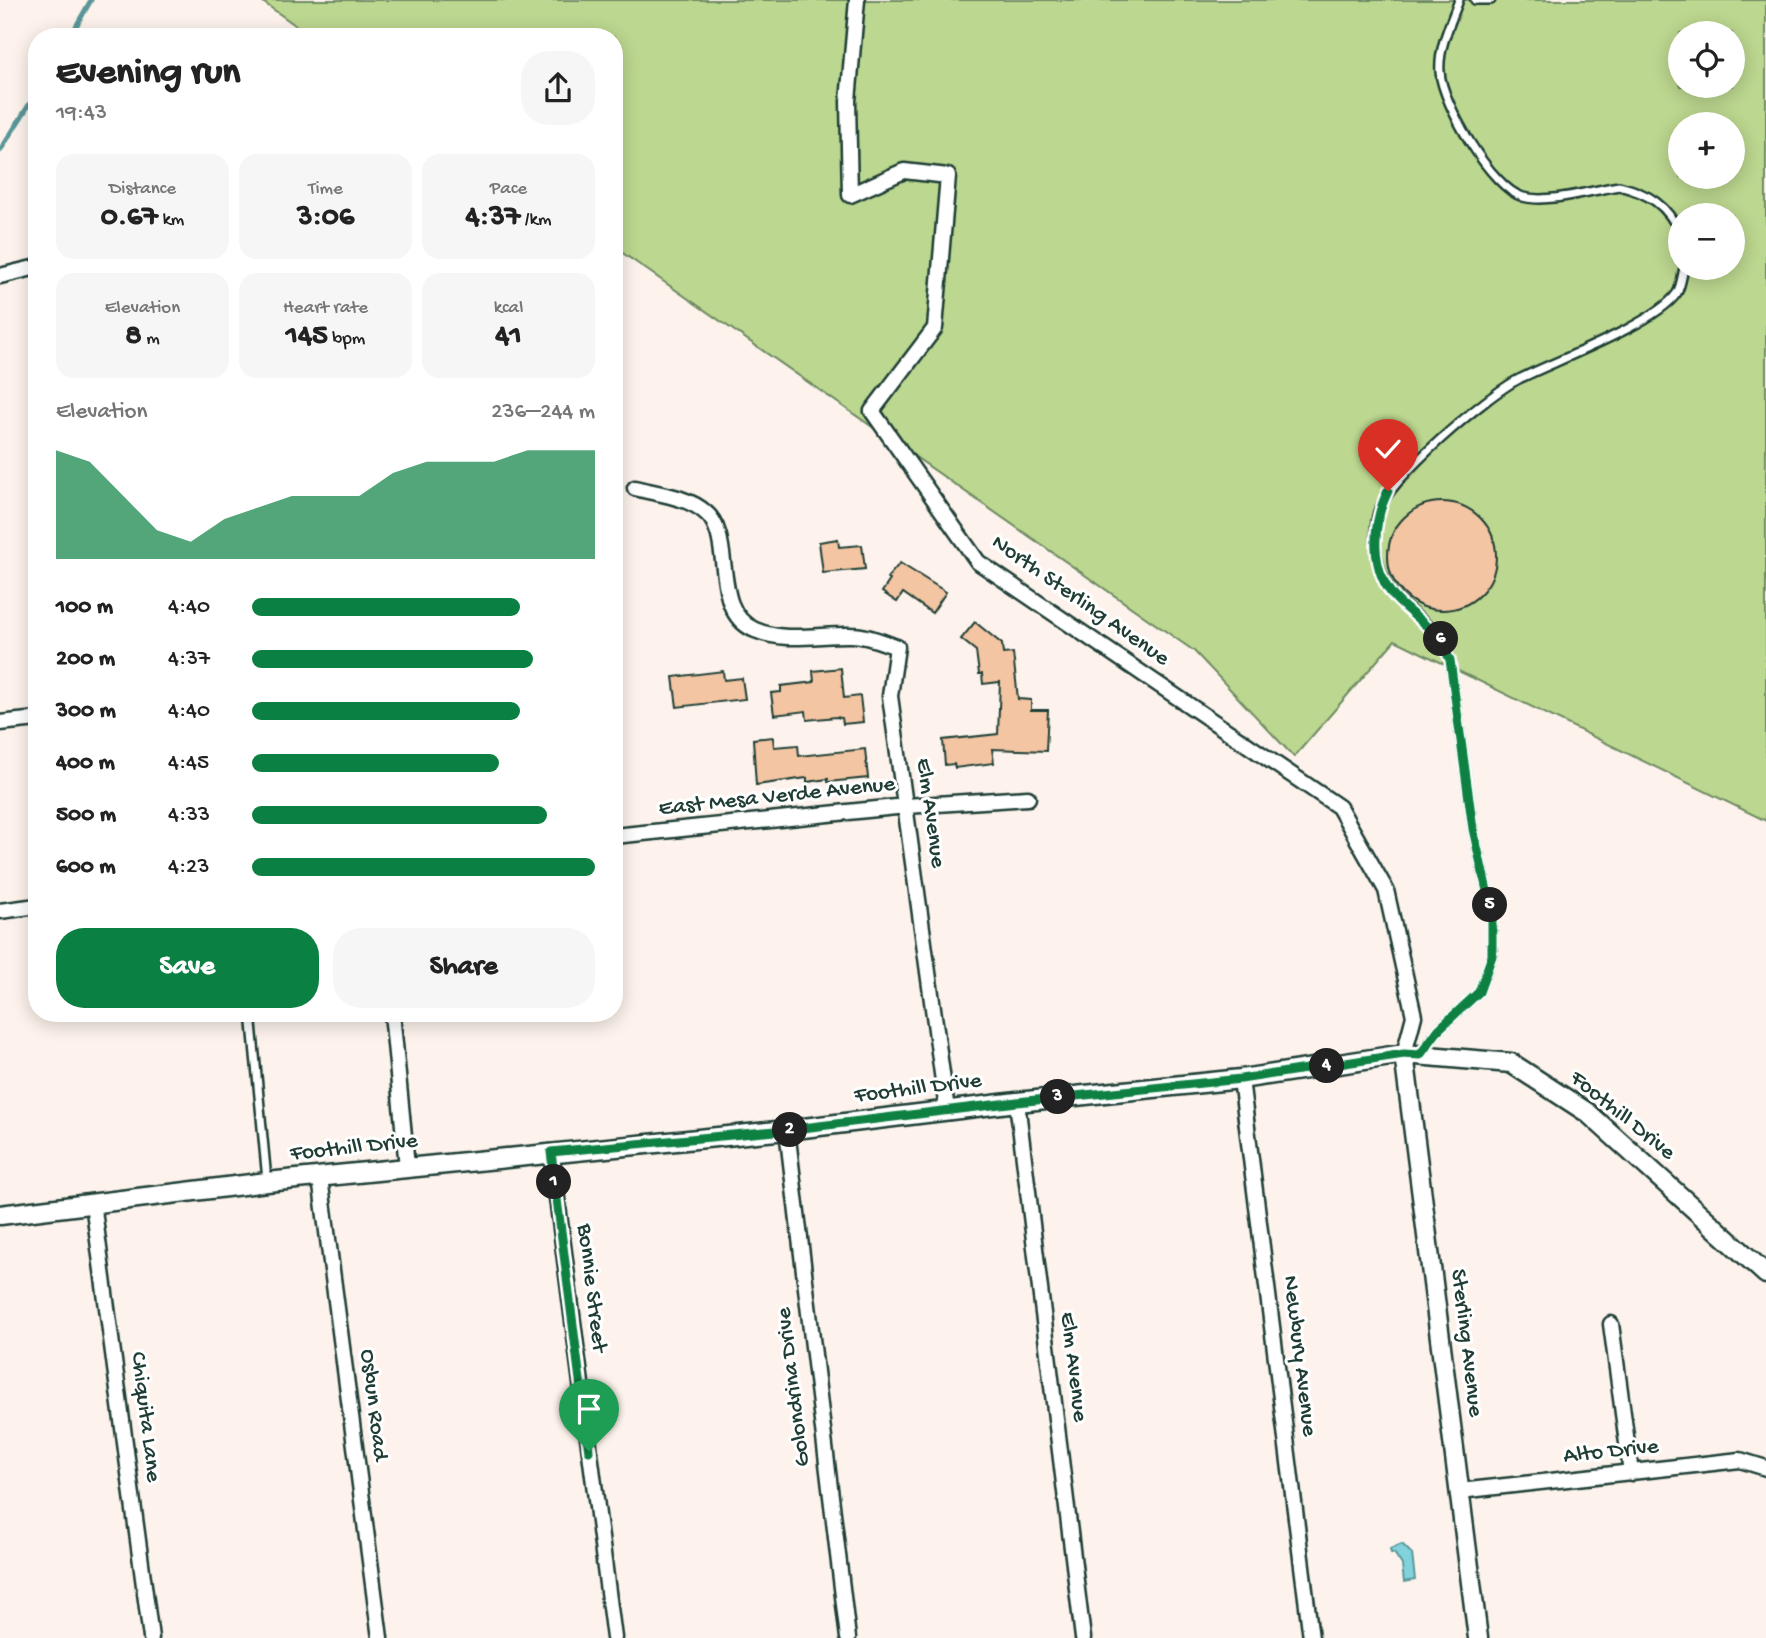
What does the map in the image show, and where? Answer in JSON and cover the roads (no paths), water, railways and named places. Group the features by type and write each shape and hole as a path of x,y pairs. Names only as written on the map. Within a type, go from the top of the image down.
{"street":[{"name":"North Sterling Avenue","path":"858,0 848,101 850,195 904,171 948,176 935,328 872,411 978,562 1339,807 1386,890 1414,1016 1412,1055"},
{"path":"0,276 28,269"},
{"name":"Elm Avenue","path":"635,488 689,502 707,512 720,531 724,584 738,615 753,630 787,638 853,635 897,647 890,696 947,1110"},
{"path":"0,723 28,720"},
{"name":"East Mesa Verde Avenue","path":"623,835 906,806 1028,798"},
{"path":"0,911 28,907"},
{"path":"393,1022 407,1167"},
{"name":"Foothill Drive","path":"0,1216 267,1182 786,1130 1241,1079 1412,1055 1511,1063 1587,1113 1763,1267"},
{"name":"Sterling Avenue","path":"1412,1055 1479,1638"},
{"name":"Newbury Avenue","path":"1241,1079 1311,1638"},
{"name":"Elm Avenue","path":"1017,1102 1083,1638"},
{"name":"Golondrina Drive","path":"786,1130 848,1638"},
{"name":"Bonnie Street","path":"551,1152 614,1638"},
{"name":"Osbun Road","path":"320,1178 380,1638"},
{"name":"Chiquita Lane","path":"93,1203 151,1638"},
{"path":"1611,1324 1631,1473"},
{"name":"Alto Drive","path":"1461,1491 1740,1460 1766,1468"}],"lane":[{"path":"1459,0 1440,59 1441,82 1456,115 1497,181 1511,192 1534,199 1619,186 1644,194 1668,211"},
{"path":"1475,0 1491,0"},
{"path":"1412,1055 1479,992 1492,956 1492,913 1473,829 1450,660 1440,637 1395,598 1389,589 1380,567 1375,537 1379,511 1388,491 1477,409 1517,380 1587,348 1661,309 1677,293 1681,280"},
{"path":"252,1022 267,1182"}],"water":[{"path":"1402,1544 1412,1554 1415,1580 1404,1582 1402,1565 1394,1553 1391,1553 1390,1549"}],"waterway":[{"path":"75,28 91,0"},
{"path":"0,151 28,106"}]}
